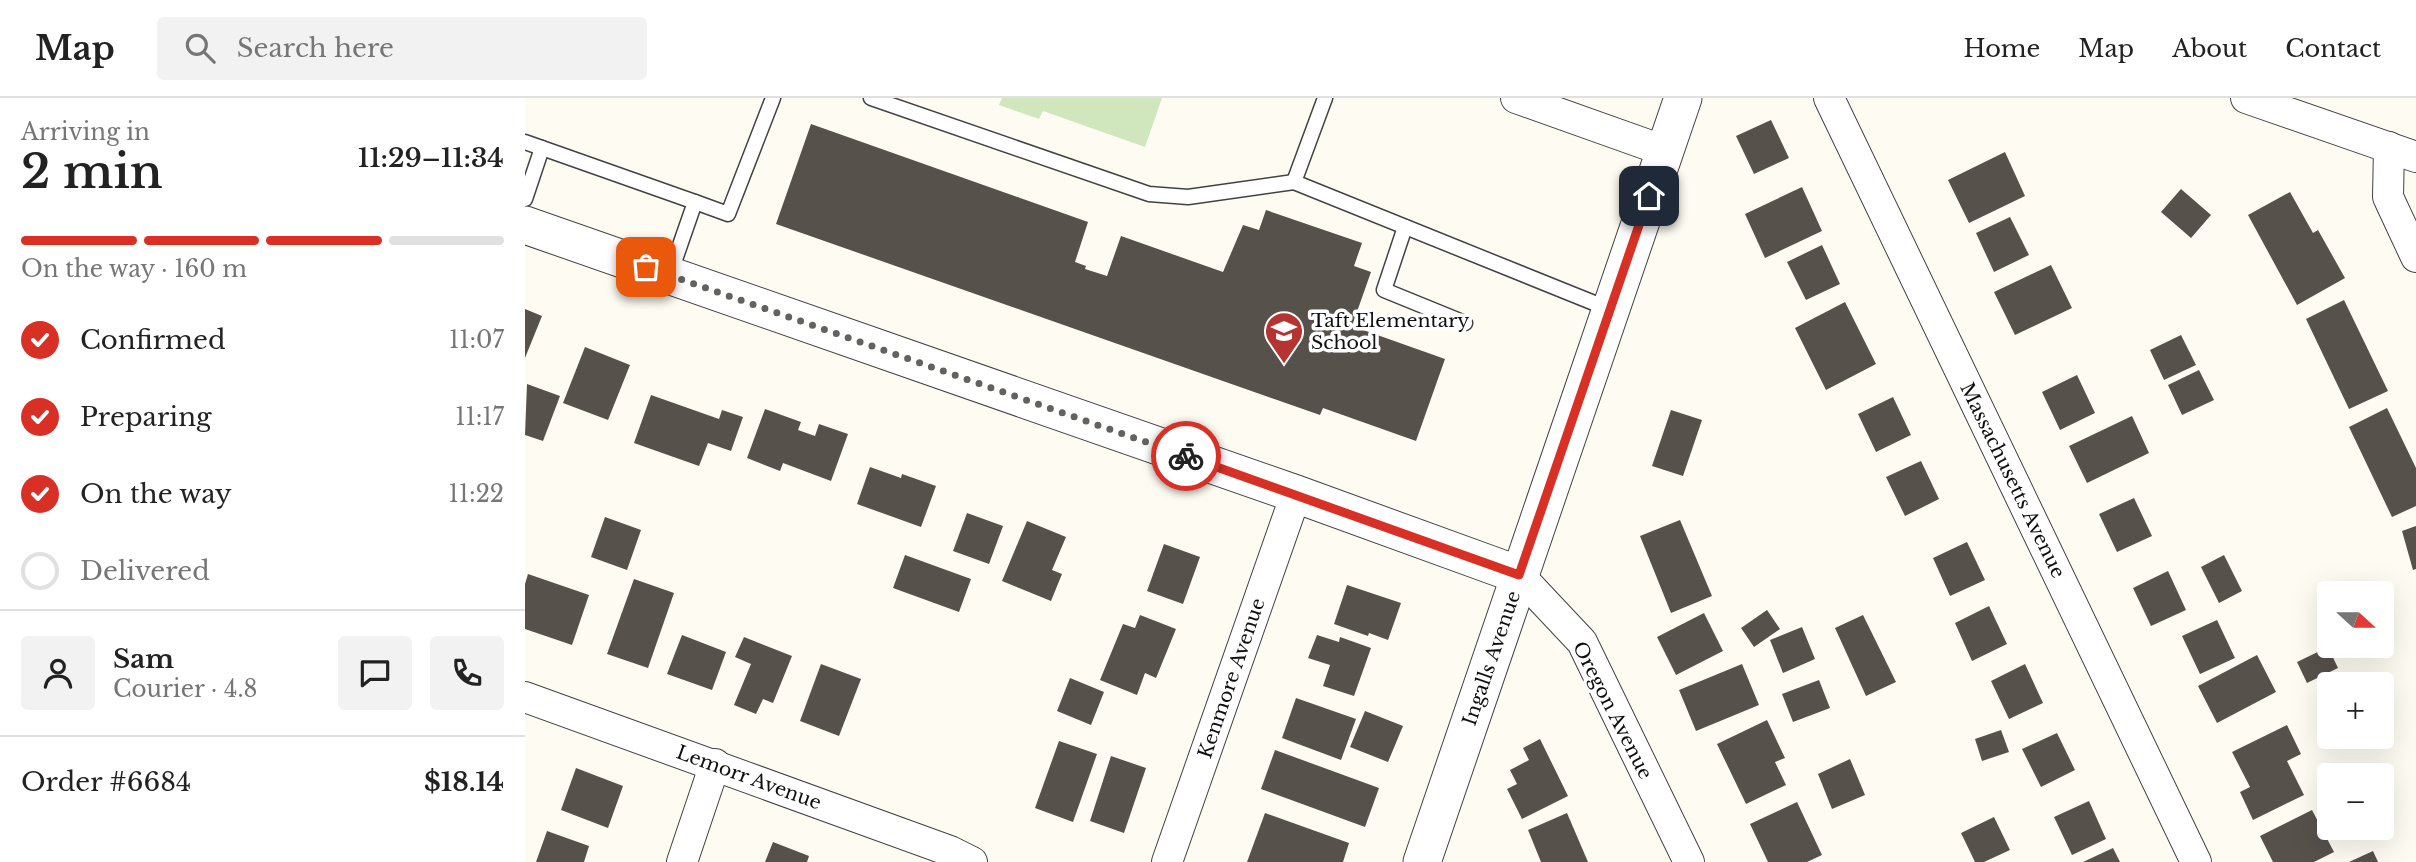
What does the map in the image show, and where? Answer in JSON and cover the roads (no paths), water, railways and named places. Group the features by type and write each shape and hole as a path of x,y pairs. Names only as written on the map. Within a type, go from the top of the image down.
{"street":[{"path":"1516,98 1665,151"},
{"name":"Ingalls Avenue","path":"1422,862 1683,98"},
{"name":"Massachusetts Avenue","path":"1829,98 2196,862"},
{"path":"2246,98 2402,152 2388,197 2416,257"},
{"name":"Oregon Avenue","path":"525,225 1296,494 1519,575 1582,642 1689,862"},
{"name":"Kenmore Avenue","path":"1167,862 1296,494"},
{"name":"Lemorr Avenue","path":"525,697 715,764 950,851 972,862"},
{"path":"682,862 715,764"}],"lane":[{"path":"525,142 728,214 773,98"},
{"path":"871,98 1149,194 1188,197 1294,181 1610,310"},
{"path":"1294,181 1325,98"},
{"path":"525,199 542,148"},
{"path":"670,275 695,202"},
{"path":"1405,227 1384,289 1465,323"}],"place":[{"name":"Taft Elementary School","path":"1284,365"}]}
